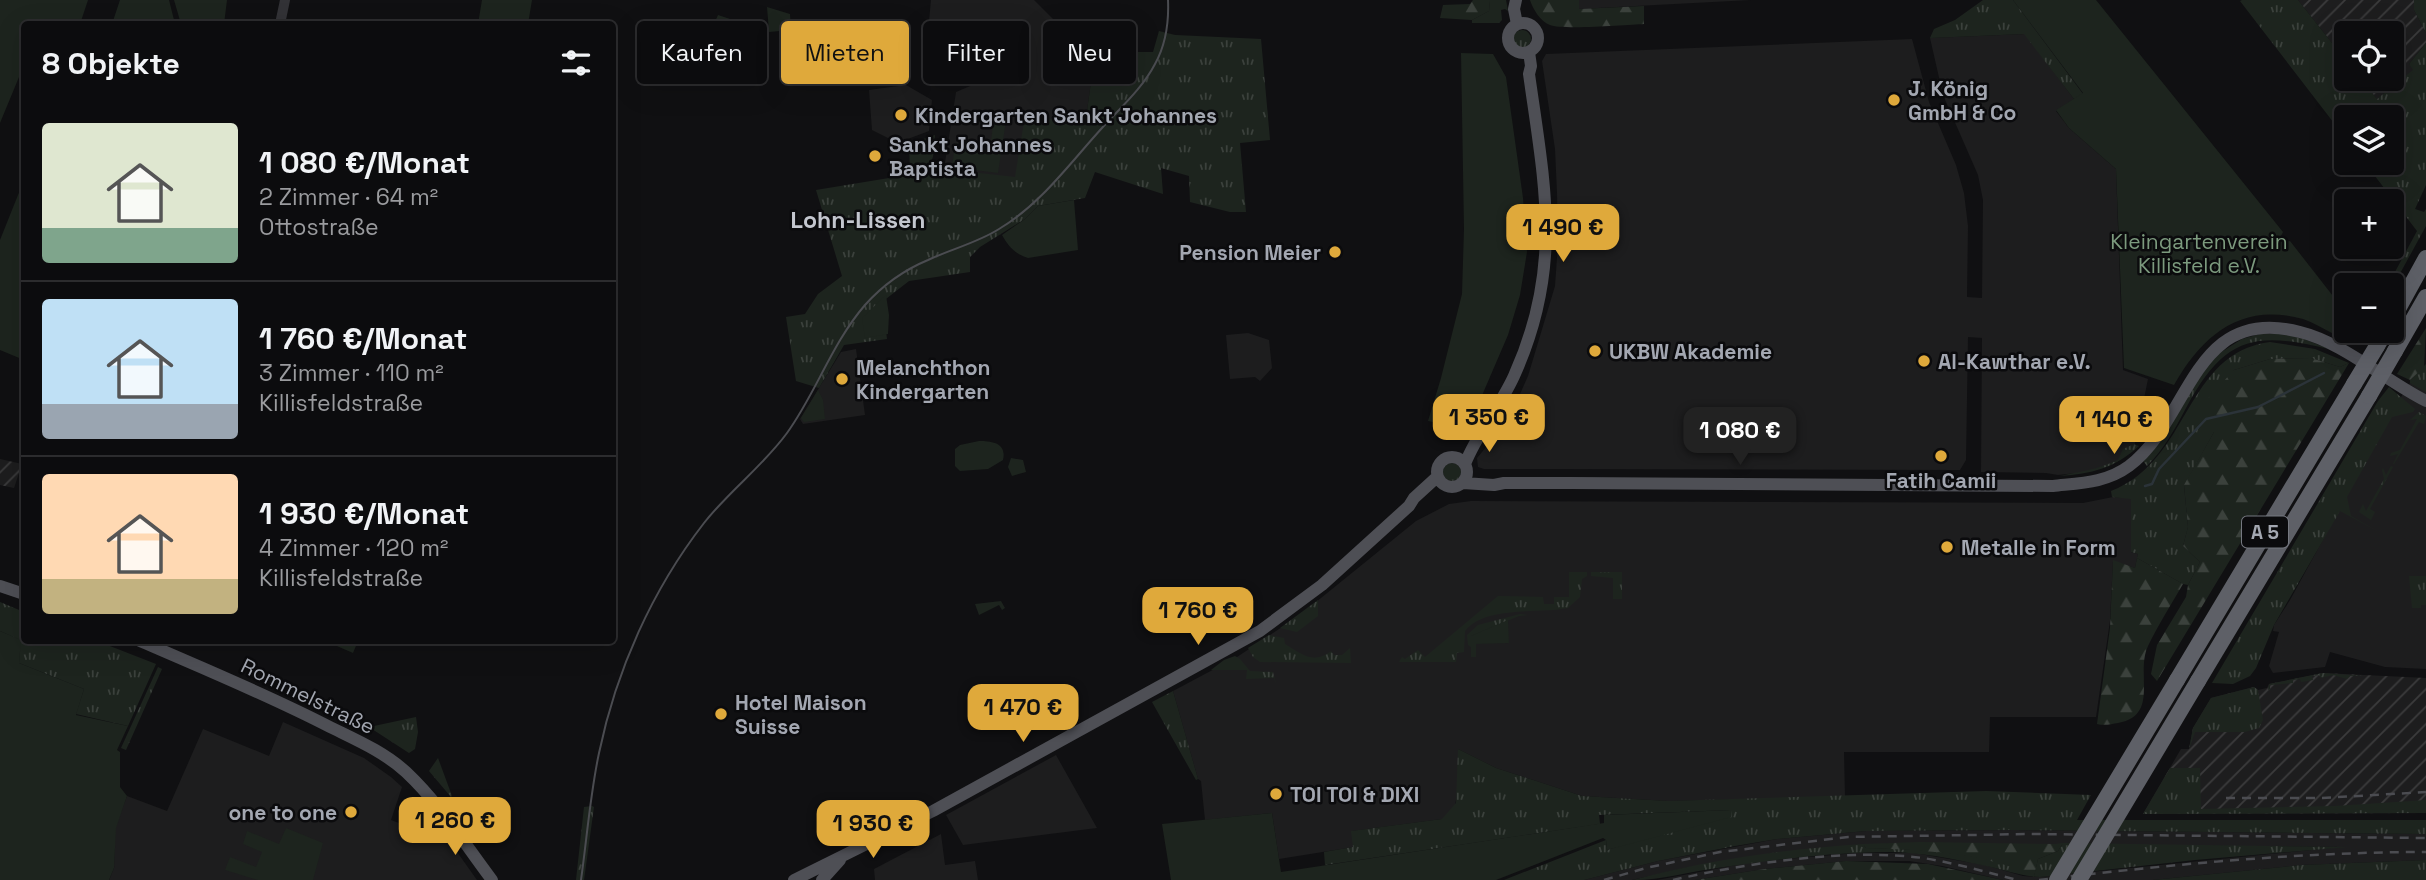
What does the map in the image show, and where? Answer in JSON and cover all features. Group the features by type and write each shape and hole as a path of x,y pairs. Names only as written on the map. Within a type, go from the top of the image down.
{"highway":[{"path":"2404,298 2426,258"},
{"name":"A 5","path":"2079,880 2426,297"},
{"name":"A 5","path":"2057,880 2379,343"}],"main road":[{"path":"1516,1 1514,9 1521,24"},
{"path":"1525,53 1536,46 1538,35 1533,27 1521,24 1508,33 1508,40 1512,49 1525,53 1531,66 1529,74 1546,202 1546,266 1534,324 1511,383 1479,433 1462,469 1454,488 1440,481 1436,470 1441,461 1462,469 1481,478 1504,483 2053,486 2103,480 2127,467 2149,447 2196,372 2215,350 2241,334 2269,328 2314,336 2426,401"},
{"path":"793,880 933,811 1110,716 1260,631 1322,585 1409,506 1414,498 1440,481"},
{"path":"0,586 21,592"},
{"name":"Rommelstraße","path":"147,644 292,708 373,749 404,770 444,814 492,880"},
{"path":"822,880 833,874 845,855"}],"street":[{"path":"281,21 285,0"}],"shaded area":[{"path":"931,0 1034,0 1055,21 1043,21 1043,84 1091,84 1087,111 1015,178 944,169 956,92 975,84 1029,84 1029,21 929,21"},
{"path":"1579,0 1751,0 1579,9"},
{"path":"2298,0 2414,0 2414,10 2426,33 2426,43 2409,64 2414,70 2404,78 2404,21 2334,21 2334,46"},
{"path":"2025,34 2074,99 2056,111 2069,128 2116,169 2123,370 2148,379 2134,448 2117,462 2086,472 2058,475 1981,472 1982,338 1968,337 1966,460 1960,470 1478,467 1477,458 1512,412 1528,376 1555,286 1557,193 1555,149 1542,61 1546,54 1912,39 1929,102 1956,165 1964,193 1968,226 1967,297 1982,298 1983,200 1978,175 1943,95 1930,38"},
{"name":"Kindergarten Sankt Johannes","path":"906,85 932,100 929,131 894,141 872,130 869,90"},
{"path":"2370,91 2387,91 2377,99"},
{"path":"1248,333 1269,340 1272,368 1260,381 1255,377 1230,379 1226,335"},
{"name":"Melanchthon Kindergarten","path":"856,349 865,415 803,424 800,419 841,352"},
{"path":"2410,383 2426,386 2426,669 2385,667 2330,652 2325,667 2273,673 2269,666 2279,632 2273,631 2274,625"},
{"path":"0,459 21,464 14,488 0,485"},
{"path":"2113,497 2131,498 2131,552 2138,554 2135,568 2113,561 2110,621 2096,717 1990,717 1989,752 1844,752 1845,797 1668,801 1582,796 1496,768 1458,749 1458,786 1452,828 1442,819 1352,831 1354,847 1279,859 1272,813 1205,820 1201,781 1198,779 1173,691 1237,657 1300,615 1416,521 1449,504 1471,501 2083,503"},
{"path":"2323,673 2426,678 2426,813 2143,814 2181,749 2189,749 2193,728 2211,698 2254,687 2258,690 2267,688 2269,684"},
{"path":"283,722 364,758 391,777 402,787 391,820 450,842 477,880 109,880 114,868 115,828 127,796 167,811 203,729 269,756"},
{"path":"1056,755 1097,828 963,845 946,815"},
{"path":"1866,831 2426,834 2426,860 2302,865 2153,880 2003,880 1909,861 1846,861 1764,869 1695,880 1657,880 1752,862 1856,853 1914,853 1985,865 2023,876 2040,877 2341,847 1896,843 1774,853 1632,880 1584,880 1658,861 1777,839"},
{"path":"941,834 945,865 975,861 978,880 875,880 874,869"}],"green space":[{"path":"0,0 88,0 81,21 21,21 21,72 0,123"},
{"path":"120,0 169,0 174,21 113,21"},
{"path":"174,0 227,0 224,21 180,21"},
{"path":"482,0 532,0 528,21 478,21"},
{"path":"1473,0 1490,0 1489,11 1472,20 1440,18 1443,5 1470,4"},
{"path":"1490,0 1506,0 1508,11 1501,10 1502,20 1499,23 1472,23 1472,20 1489,11"},
{"path":"1530,0 1579,0 1579,9 1644,6 1644,24 1595,27 1550,25 1540,18"},
{"path":"1983,0 2013,0 2083,94 2074,99 2024,34 1930,38 1934,29 1955,20"},
{"name":"Kleingartenverein Killisfeld e.V.","path":"2013,0 2096,0 2283,232 2281,236 2285,242 2290,241 2334,297 2334,334 2303,319 2261,315 2226,326 2211,337 2185,367 2174,385 2124,368 2116,169 2069,128 2056,110 2083,93"},
{"path":"2298,0 2334,46 2334,91 2370,91 2377,99 2387,91 2404,91 2404,77 2413,70 2409,64 2426,43 2426,185 2415,209 2424,212 2426,209 2426,226 2400,273 2394,273 2417,231 2404,214 2404,189 2385,189 2374,175 2404,175 2404,105 2334,105 2334,123 2240,1"},
{"path":"2414,0 2426,0 2426,33 2414,10"},
{"path":"767,7 790,14 790,21 781,21 781,31 769,32"},
{"path":"718,15 736,21 715,21"},
{"path":"1522,30 1528,33 1531,39 1528,45 1522,48 1516,45 1513,39 1516,33"},
{"path":"1159,31 1175,35 1261,39 1270,140 1240,143 1246,212 1230,212 1190,202 1189,176 1161,168 1163,194 1095,172 1085,198 1038,206 1025,219 980,247 970,257 970,272 909,281 882,302 887,339 844,345 819,388 796,381 786,317 805,314 818,294 842,276 816,190 944,169 1015,177 1025,116 1067,120 1081,116 1087,111 1091,84 1136,84 1136,52 1153,52"},
{"path":"1461,53 1493,54 1506,77 1523,198 1527,252 1520,295 1508,335 1474,414 1461,428 1428,421 1462,294 1464,229"},
{"path":"994,119 1006,121 998,173 952,167 955,143 990,148"},
{"path":"935,135 932,161 925,168 910,174 909,144"},
{"path":"21,188 21,359 0,350 0,240"},
{"path":"1074,200 1078,250 1028,258 1012,249 1002,235 1038,206"},
{"path":"886,295 888,334 865,338 862,318"},
{"path":"2426,328 2424,367 2410,380 2397,374"},
{"path":"2260,334 2291,334 2332,350 2283,341 2263,341 2245,344 2229,353 2200,384 2169,438 2147,466 2143,461 2153,451 2212,358 2242,339"},
{"path":"2270,342 2315,349 2349,363 2340,367 2311,358 2270,359 2234,370 2214,432 2184,486 2188,527 2183,546 2200,562 2188,585 2183,584 2131,552 2131,499 2112,497 2111,491 2137,476 2158,456 2203,386 2220,366 2242,350"},
{"path":"2311,358 2340,367 2349,363 2157,681 2151,674 2157,645 2186,597 2188,585 2200,562 2183,546 2188,527 2184,485 2214,432 2202,405 2234,370 2270,359"},
{"path":"2426,364 2426,392 2410,383 2410,380"},
{"path":"2389,387 2415,409 2413,412 2392,417 2347,497 2351,516 2379,532 2340,511 2274,625 2256,668 2250,676 2233,684 2212,683 2378,401"},
{"path":"818,390 823,400 825,419 804,422 801,418"},
{"path":"2419,412 2426,416 2424,424 2419,422 2393,464 2398,454 2390,456 2391,453 2400,450 2417,419 2410,420"},
{"path":"979,441 1001,447 1003,460 988,469 960,471 955,466 955,449 960,445"},
{"path":"2134,444 2139,446 2112,465 2082,474 2060,476 2118,460 2123,449"},
{"path":"1011,458 1023,460 1026,472 1012,476 1008,467"},
{"path":"1448,463 1456,463 1461,472 1459,479 1448,481 1443,476 1443,468"},
{"path":"2391,466 2393,467 2370,509 2375,512 2371,520 2359,512 2363,504 2366,511 2384,479 2383,468 2386,475"},
{"path":"2137,558 2183,584 2148,646 2143,703 2139,712 2131,719 2118,723 2097,724 2110,628 2113,560 2135,568"},
{"path":"1569,572 1587,572 1587,576 1582,579 1580,597 1568,608 1486,617 1465,631 1464,652 1457,653 1456,662 1399,662 1402,657 1405,659 1418,650 1425,657 1498,596 1543,597 1544,604 1554,604 1554,597 1569,597"},
{"path":"1591,572 1622,572 1622,599 1613,599 1613,578 1591,576"},
{"path":"2409,576 2426,576 2426,605 2421,605 2421,608 2412,608"},
{"path":"1318,600 1318,616 1297,632 1280,628"},
{"path":"1001,601 1005,608 1002,610 999,605 979,615 975,604"},
{"path":"0,602 21,611 21,644 105,644 156,664 128,726 76,714 84,689 19,663 20,640 0,631"},
{"path":"1520,614 1527,615 1471,636 1471,647 1468,645 1467,635 1478,625"},
{"path":"1508,620 1509,643 1476,644 1476,657 1471,657 1471,636"},
{"path":"0,631 21,640 19,663 84,689 76,715 128,726 117,750 120,752 120,787 127,796 116,828 114,868 109,880 0,880"},
{"path":"1269,635 1284,638 1285,644 1313,658 1331,651 1334,655 1342,655 1350,648 1351,663 1260,662 1248,648"},
{"path":"332,644 357,644 353,653"},
{"path":"1235,656 1250,671 1273,672 1276,684 1274,678 1246,679 1247,670 1211,670"},
{"path":"158,667 162,669 126,750 121,748"},
{"path":"2323,673 2363,676 2350,676 2347,679 2333,675 2321,678 2319,675 2312,676 2313,680 2301,682 2300,679 2293,680 2293,683 2270,685 2268,690 2269,684"},
{"path":"2254,687 2258,690 2263,720 2259,728 2245,732 2195,732 2189,749 2193,728 2211,698"},
{"path":"1173,691 1198,779 1196,780 1152,702"},
{"path":"416,717 418,732 415,749 409,753 372,729 374,726"},
{"path":"1458,749 1496,768 1582,796 1668,801 1986,791 2091,795 2077,820 2426,820 2426,834 1866,831 1777,839 1735,846 1658,861 1584,880 1504,880 1606,840 1607,850 1732,810 1599,815 1600,824 1325,865 1324,852 1353,847 1351,831 1442,819 1456,803"},
{"path":"438,758 452,796 451,797 429,771"},
{"path":"2170,768 2200,768 2201,809 2335,806 2426,800 2426,813 2143,814"},
{"path":"417,805 443,835 407,822 411,810"},
{"path":"592,806 584,880 576,880 584,807"},
{"path":"1732,810 1731,817 1607,850 1606,840 1603,838 1496,880 1171,880 1162,824 1272,813 1281,872 1604,823 1604,815"},
{"path":"286,828 323,843 313,880 258,880 225,870 230,857 256,867 262,852 243,844 247,831 279,844"},
{"path":"2063,843 2348,847 2040,877 2025,875 1932,856 1894,852 1861,853 1820,855 1633,880 1747,856 1863,844 1866,848 1930,851 1975,857 2034,876 2038,859 2058,851"},
{"path":"2063,843 2058,851 2038,859 2034,877 1996,862 1974,857 1929,851 1866,848 1863,844"},
{"path":"2426,860 2426,880 2153,880 2302,865"},
{"path":"1846,861 1928,864 2003,880 1695,880 1764,869"}],"waterway":[{"path":"2145,486 2152,484 2159,469 2206,419 2258,407 2324,373"}],"tram line":[{"path":"581,880 596,769 615,692 638,632 685,549 714,511 787,433 843,335 865,305 886,285 910,269 982,238 1014,219 1054,183 1130,98 1150,73 1162,49 1168,0"}],"railway":[{"path":"2226,798 2322,798 2426,792"},
{"path":"1604,880 1720,852 1848,837 2031,834 2426,838"},
{"path":"2039,880 2232,860 2426,852"},
{"path":"1673,880 1765,863 1862,855 1923,858 2017,880"}],"place":[{"name":"J. König GmbH & Co","path":"1894,100"},
{"name":"Kindergarten Sankt Johannes","path":"901,115"},
{"name":"Sankt Johannes Baptista","path":"875,156"},
{"name":"Pension Meier","path":"1335,252"},
{"name":"UKBW Akademie","path":"1595,351"},
{"name":"Al-Kawthar e.V.","path":"1924,361"},
{"name":"Melanchthon Kindergarten","path":"842,379"},
{"name":"Fatih Camii","path":"1941,456"},
{"name":"Metalle in Form","path":"1947,547"},
{"name":"Hotel Maison Suisse","path":"721,714"},
{"name":"TOI TOI & DIXI","path":"1276,794"},
{"name":"one to one","path":"351,812"}],"district":[{"name":"Lohn-Lissen","path":"858,220"}]}
